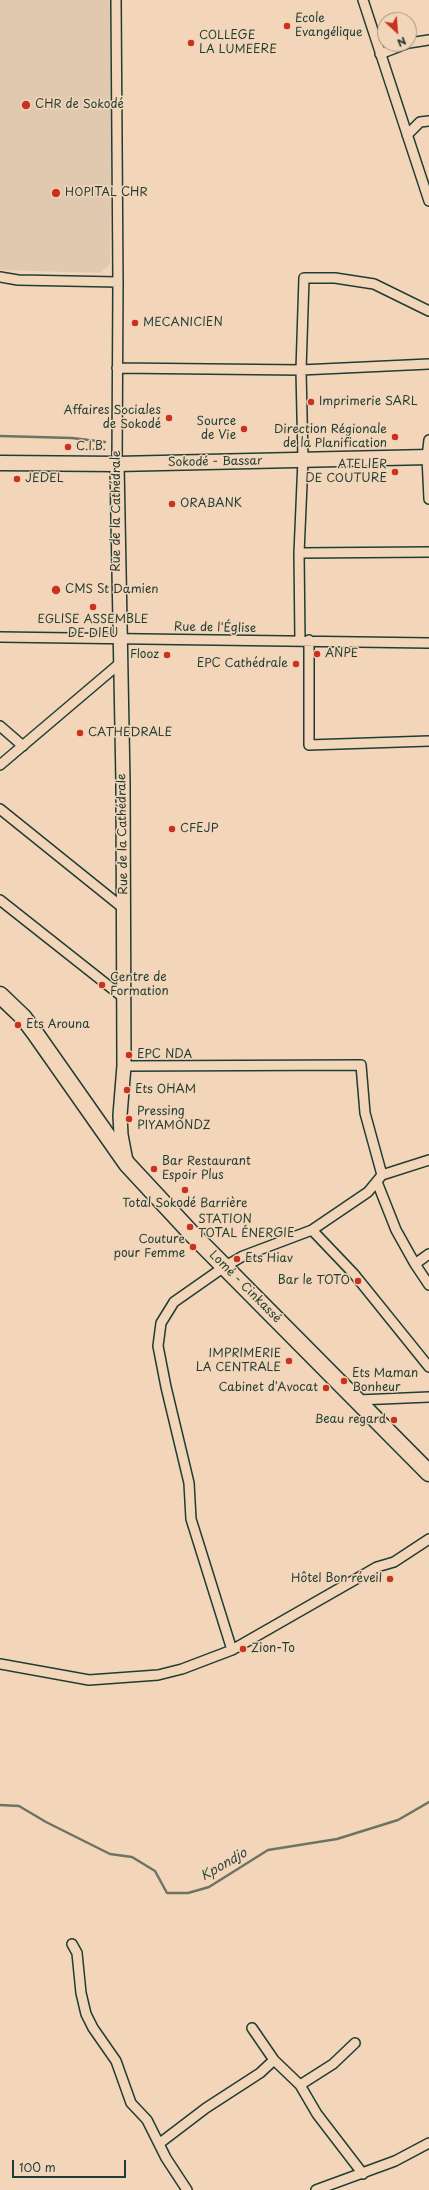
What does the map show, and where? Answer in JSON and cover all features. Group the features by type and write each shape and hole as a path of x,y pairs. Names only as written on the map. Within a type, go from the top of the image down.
{"highway":[{"name":"Lomé - Cinkassé","path":"0,995 23,1017 35,1032 127,1164 224,1267 429,1473"}],"main road":[{"name":"Sokodé - Bassar","path":"0,462 117,464 428,457"}],"street":[{"name":"Rue de la Cathédrale","path":"116,0 118,638 124,998 124,1066 120,1115 121,1135 127,1164"},
{"path":"363,0 429,201"},
{"path":"417,42 429,40"},
{"path":"380,54 385,52"},
{"path":"407,135 420,122 429,121"},
{"path":"0,277 18,280 118,282"},
{"path":"429,312 374,284 335,278 304,278 301,370 303,460 299,553 309,745 429,741"},
{"path":"117,368 301,370 429,364"},
{"path":"429,440 429,499"},
{"path":"299,553 429,552"},
{"name":"Rue de l'Église","path":"0,638 118,638 429,643"},
{"path":"0,765 119,664"},
{"path":"0,726 23,746"},
{"path":"0,809 123,908"},
{"path":"0,900 124,998"},
{"path":"124,1066 361,1065 365,1113 379,1179 396,1230 415,1264 429,1285"},
{"path":"232,1650 191,1519 189,1483 166,1387 158,1346 161,1323 174,1302 224,1267 243,1256 312,1230 368,1192 379,1179 429,1160"},
{"path":"312,1230 354,1274 429,1367"},
{"path":"415,1264 429,1254"},
{"path":"358,1400 429,1397"},
{"path":"0,1664 89,1680 158,1675 182,1669 232,1650 378,1567 394,1562 429,1539"},
{"path":"72,1944 77,1953 81,1993 86,2014 93,2028 116,2061 132,2103 147,2120 173,2168 187,2190"},
{"path":"252,2028 274,2060 300,2084 317,2114 363,2174"},
{"path":"300,2084 333,2064 355,2043"},
{"path":"160,2143 206,2108 260,2073 274,2060"},
{"path":"316,2190 395,2161 429,2143"}],"shaded area":[{"name":"HOPITAL CHR","path":"0,0 113,0 110,264 101,273 0,270"}],"waterway":[{"path":"0,436 72,438 105,442"},
{"name":"Kpondjo","path":"0,1805 19,1806 46,1822 110,1854 132,1857 155,1871 167,1893 188,1893 209,1887 268,1850 337,1839 398,1820 429,1802"}],"place":[{"name":"Ecole Evangélique","path":"287,26"},
{"name":"COLLEGE LA LUMEERE","path":"191,43"},
{"name":"CHR de Sokodé","path":"26,105"},
{"name":"HOPITAL CHR","path":"56,193"},
{"name":"MECANICIEN","path":"135,323"},
{"name":"Imprimerie SARL","path":"311,402"},
{"name":"Affaires Sociales de Sokodé","path":"169,418"},
{"name":"Source de Vie","path":"244,429"},
{"name":"Direction Régionale de la Planification","path":"395,437"},
{"name":"C.I.B.","path":"68,447"},
{"name":"ATELIER DE COUTURE","path":"395,472"},
{"name":"JEDEL","path":"17,479"},
{"name":"ORABANK","path":"172,504"},
{"name":"CMS St Damien","path":"56,590"},
{"name":"EGLISE ASSEMBLE DE DIEU","path":"93,607"},
{"name":"ANPE","path":"317,654"},
{"name":"Flooz","path":"167,655"},
{"name":"EPC Cathédrale","path":"296,664"},
{"name":"CATHEDRALE","path":"80,733"},
{"name":"CFEJP","path":"172,829"},
{"name":"Centre de Formation","path":"102,985"},
{"name":"Ets Arouna","path":"18,1025"},
{"name":"EPC NDA","path":"129,1055"},
{"name":"Ets OHAM","path":"127,1090"},
{"name":"Pressing PIYAMONDZ","path":"129,1119"},
{"name":"Bar Restaurant Espoir Plus","path":"154,1169"},
{"name":"Total Sokodé Barrière","path":"185,1190"},
{"name":"STATION TOTAL ÉNERGIE","path":"190,1227"},
{"name":"Couture pour Femme","path":"193,1247"},
{"name":"Ets Hiav","path":"237,1259"},
{"name":"Bar le TOTO","path":"358,1281"},
{"name":"IMPRIMERIE LA CENTRALE","path":"289,1361"},
{"name":"Ets Maman Bonheur","path":"344,1381"},
{"name":"Cabinet d'Avocat","path":"326,1388"},
{"name":"Beau regard","path":"394,1420"},
{"name":"Hôtel Bon réveil","path":"390,1579"},
{"name":"Zion-To","path":"243,1649"}]}
